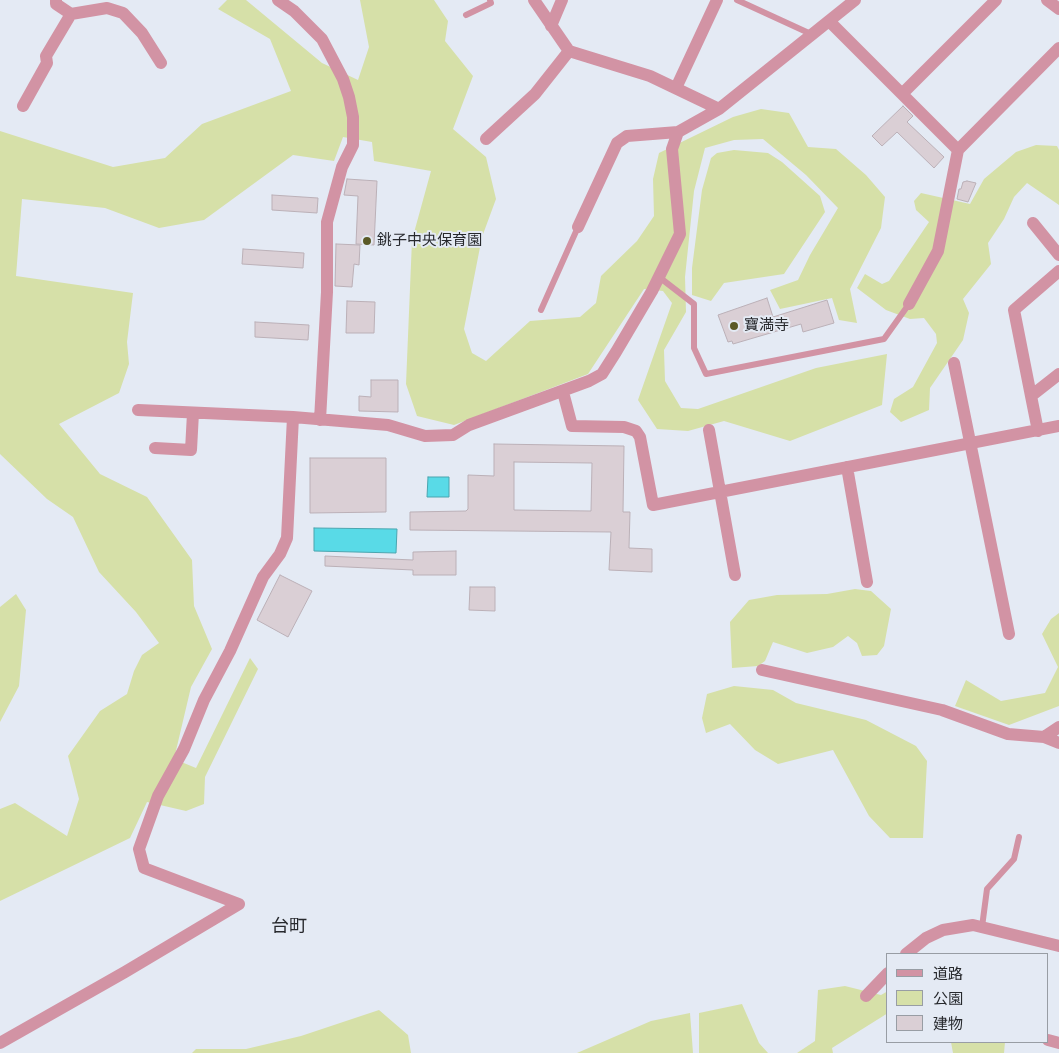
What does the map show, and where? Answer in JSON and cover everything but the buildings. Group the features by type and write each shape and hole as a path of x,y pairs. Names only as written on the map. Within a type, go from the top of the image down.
{"street":[{"path":"56,0 56,4 71,14 107,8 123,13 142,32 161,63"},
{"path":"278,0 294,11 322,39 343,79 353,118 352,145 342,167 327,222 327,292 320,420"},
{"path":"534,0 569,51 650,76 719,108"},
{"path":"551,26 562,0"},
{"path":"676,88 717,0"},
{"path":"578,227 617,143 627,136 678,132 719,108 830,22 855,0"},
{"path":"902,94 996,0"},
{"path":"1047,0 1059,9"},
{"path":"23,106 48,63 46,56 71,14"},
{"path":"830,22 958,150"},
{"path":"909,304 938,251 958,150 1059,48"},
{"path":"486,139 535,94 569,51"},
{"path":"138,410 293,417 388,425 424,436 453,435 469,425 563,392 602,374 659,277 680,234 672,149 678,132"},
{"path":"1033,223 1059,255"},
{"path":"1038,431 1014,310 1059,271"},
{"path":"954,363 1009,634"},
{"path":"1031,396 1059,374"},
{"path":"563,392 572,426 624,427 636,431 640,437 653,505 1059,426"},
{"path":"155,448 191,450 193,413"},
{"path":"0,1042 125,972 239,904 144,868 139,849 158,796 184,749 204,700 230,651 263,577 280,554 287,538 293,417"},
{"path":"709,430 735,575"},
{"path":"847,467 867,582"},
{"path":"762,670 942,710 1008,734 1044,737 1059,743"},
{"path":"1044,737 1059,727"},
{"path":"907,953 926,938 943,930 973,925 1059,946"},
{"path":"866,996 886,975"}],"lane":[{"path":"466,15 491,3 490,0"},
{"path":"737,0 812,35"},
{"path":"541,310 578,227"},
{"path":"659,277 694,304 694,348 706,374 884,339 909,304"},
{"path":"982,927 987,889 1014,860 1019,837"}],"green space":[{"path":"227,0 246,0 322,63 358,80 369,47 360,0 434,0 448,21 445,41 473,76 453,129 486,157 496,199 482,237 464,329 472,353 486,361 530,321 580,317 596,303 601,276 637,241 654,216 653,179 659,153 733,117 761,109 789,113 808,147 836,149 866,175 885,197 881,228 850,289 857,323 839,320 832,298 780,309 770,290 798,280 810,255 838,208 806,175 763,139 734,140 705,148 694,191 685,277 686,312 664,350 665,381 681,408 698,409 816,368 887,354 882,405 790,441 724,421 688,431 657,429 638,400 672,303 663,291 644,289 588,374 454,425 417,416 406,384 412,240 431,171 374,161 372,142 343,137 334,161 293,155 204,220 159,228 105,208 22,199 16,276 133,293 127,342 129,364 119,393 59,424 100,474 147,497 192,560 194,606 212,649 191,687 174,759 196,768 250,658 258,669 205,777 204,804 186,811 147,802 130,838 0,901 0,809 15,803 67,836 79,799 68,756 100,711 127,694 134,671 142,655 159,643 136,612 99,572 73,517 47,499 0,454 0,131 113,167 165,158 202,124 291,91 270,39 218,9"},
{"path":"1036,145 1057,146 1059,150 1059,205 1027,183 1014,197 1004,219 988,243 991,264 963,299 969,313 963,340 930,388 929,410 901,422 890,412 894,399 913,387 937,343 936,334 924,318 910,319 886,310 857,288 865,274 882,284 889,281 929,222 916,210 914,201 921,193 970,204 984,179 1016,152"},
{"path":"734,150 768,153 782,162 820,196 825,212 784,274 724,283 711,301 692,295 692,268 702,190 711,158 717,153"},
{"path":"855,589 871,591 891,609 884,646 877,655 862,656 857,643 848,636 833,647 807,653 773,642 765,661 758,666 732,668 730,622 749,600 777,595 827,594"},
{"path":"16,594 26,610 19,686 0,722 0,607"},
{"path":"1059,613 1059,706 1009,725 955,706 966,680 1001,701 1045,693 1058,667 1042,634 1051,619"},
{"path":"734,686 773,690 796,703 866,720 916,746 927,761 923,838 890,838 869,816 833,750 778,764 755,750 730,724 706,733 702,718 707,694"},
{"path":"845,986 881,995 886,992 886,1014 832,1048 833,1053 797,1053 815,1041 818,990"},
{"path":"742,1004 759,1043 768,1053 699,1053 699,1013"},
{"path":"379,1010 408,1035 411,1053 192,1053 196,1049 246,1049 301,1036"},
{"path":"690,1013 693,1053 577,1053 651,1021"},
{"path":"951,1043 1005,1043 1004,1053 953,1053"}],"water":[{"path":"428,477 449,477 449,497 427,497"},
{"path":"314,528 397,529 396,553 314,551"}],"place":[{"name":"銚子中央保育園","path":"367,241"},
{"name":"寶満寺","path":"734,326"}],"district":[{"name":"台町","path":"289,927"}]}
